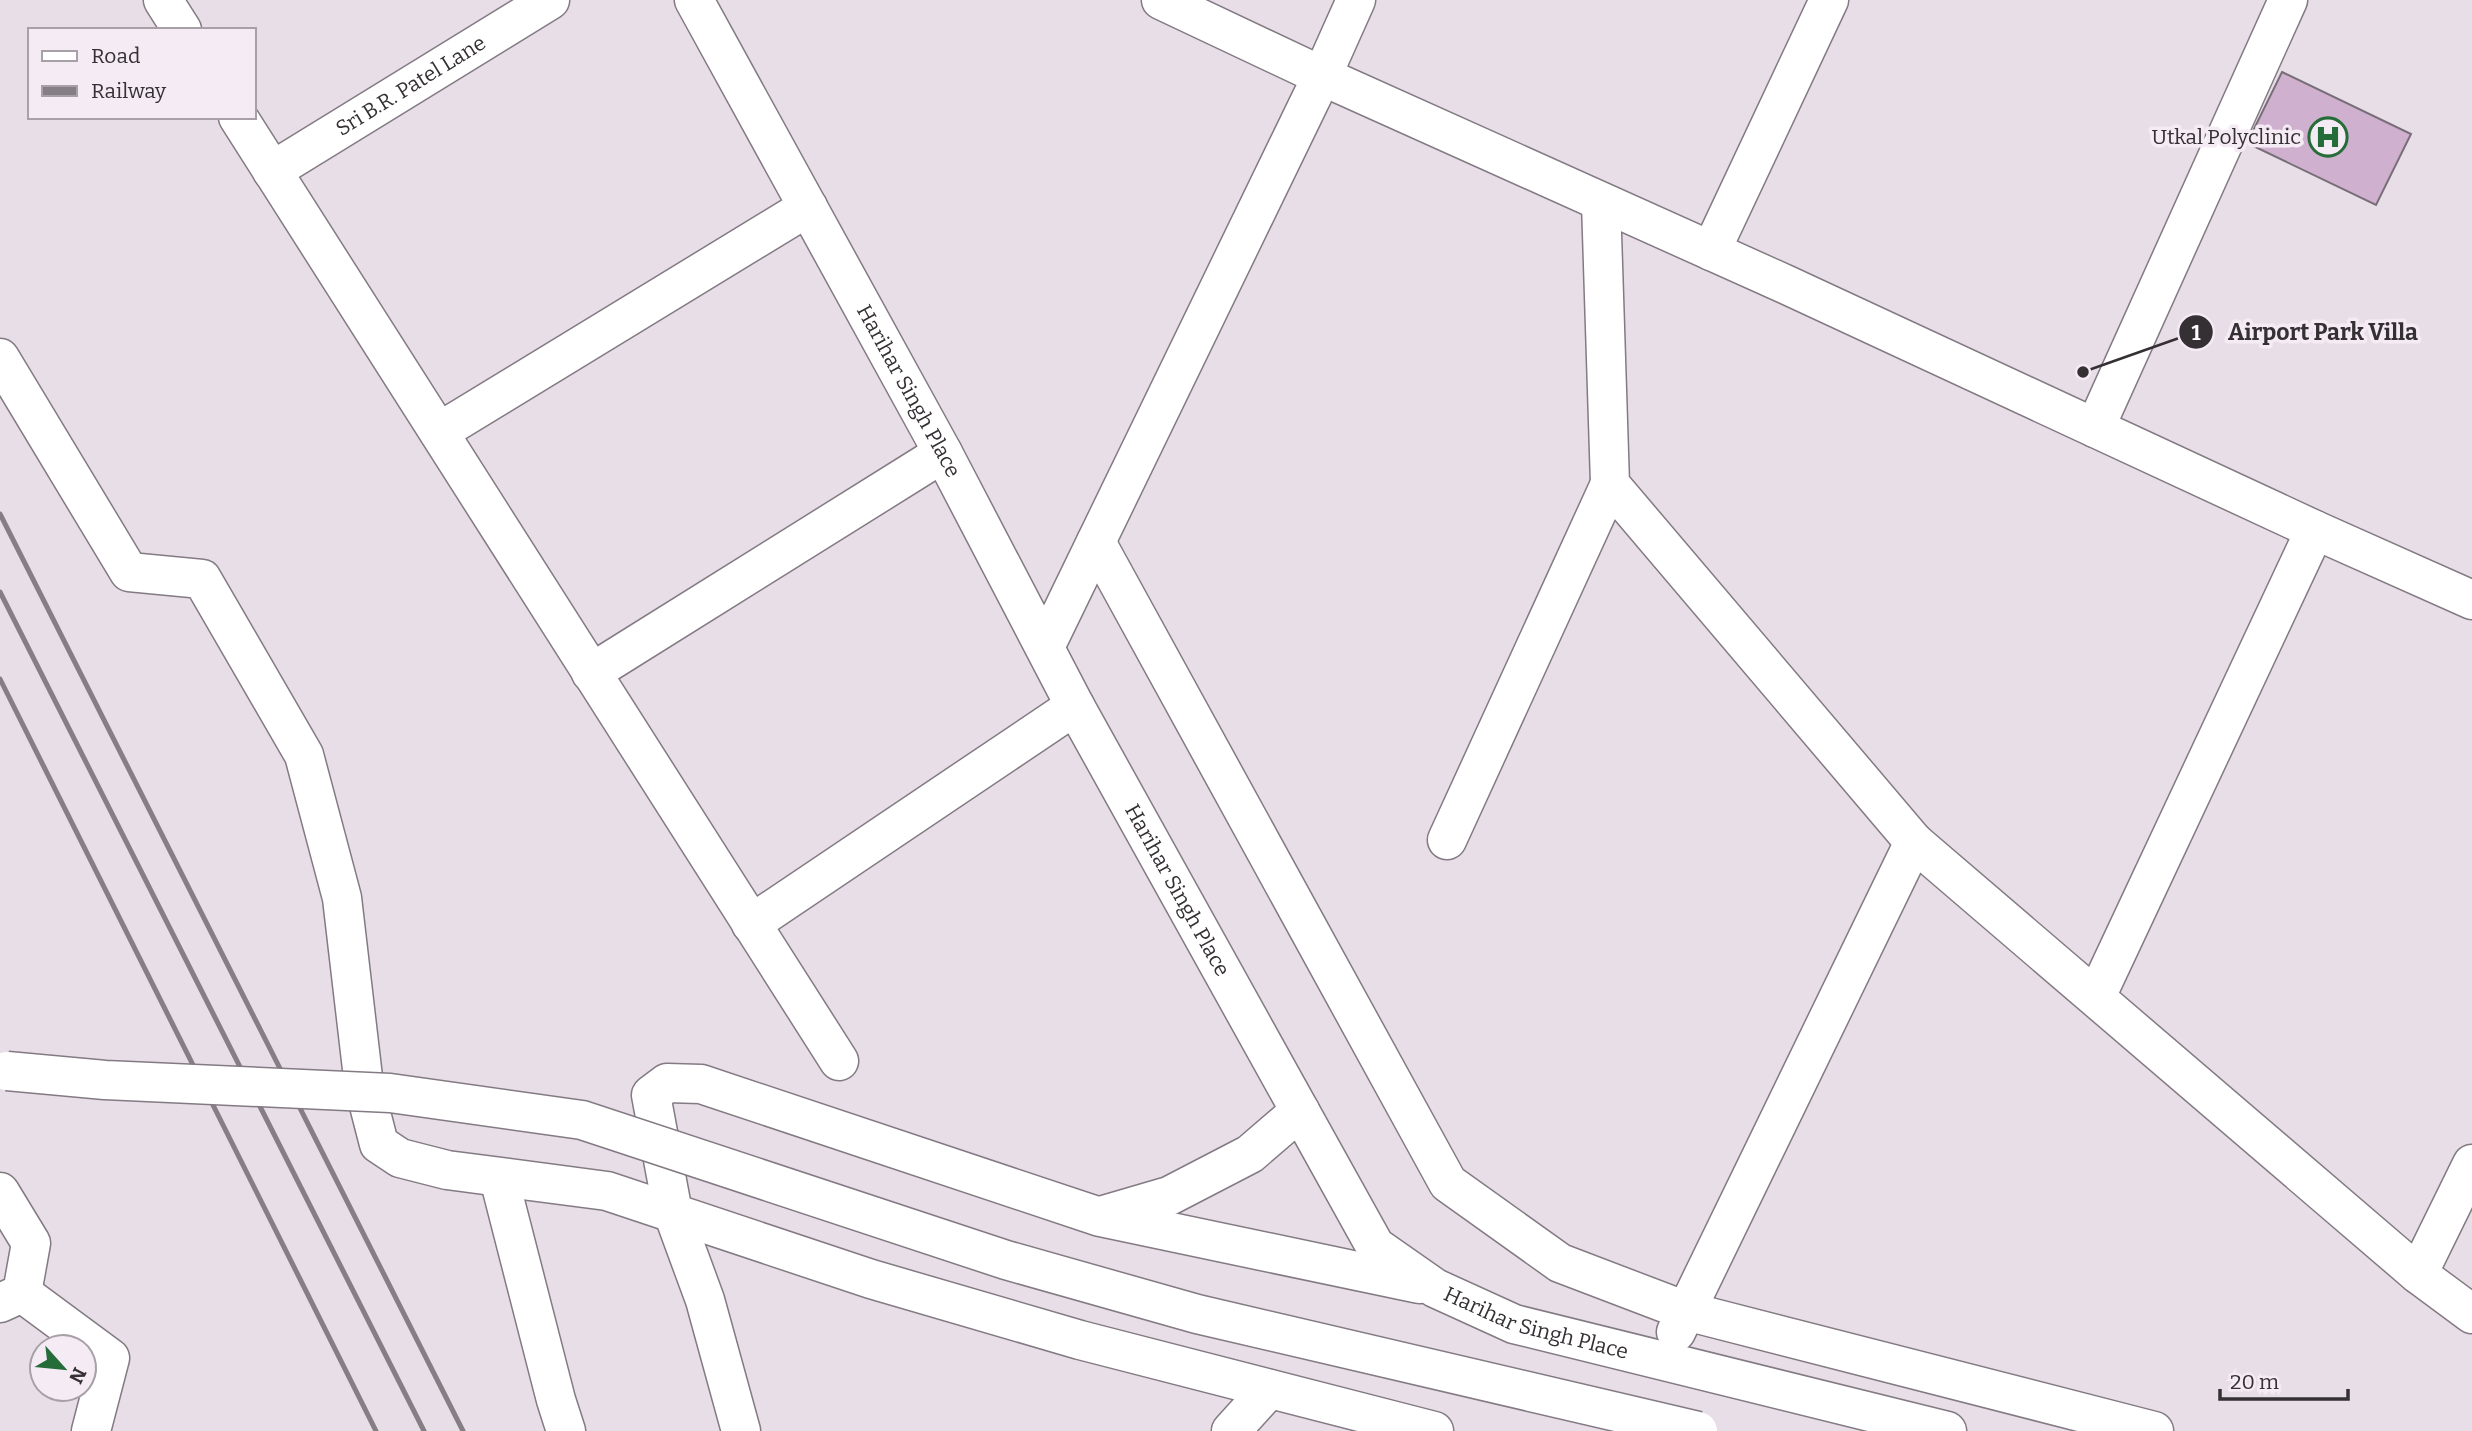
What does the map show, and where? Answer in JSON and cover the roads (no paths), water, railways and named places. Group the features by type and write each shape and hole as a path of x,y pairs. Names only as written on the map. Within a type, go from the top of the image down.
{"street":[{"path":"163,0 181,28"},
{"name":"Sri B.R. Patel Lane","path":"272,171 550,0"},
{"name":"Harihar Singh Place","path":"694,0 943,453 1075,706 1375,1246 1435,1287 1514,1324 1947,1431"},
{"path":"1161,0 1322,76 2472,600"},
{"path":"1045,647 1322,76 1356,0"},
{"path":"1711,251 1829,0"},
{"path":"2095,428 2288,0"},
{"path":"239,119 839,1060"},
{"path":"1447,840 1610,484 1601,202"},
{"path":"439,432 808,207"},
{"path":"0,358 129,572 202,579 304,755 342,898 364,1086 379,1144 400,1158 447,1170 607,1191 872,1279 1080,1340 1434,1431"},
{"path":"592,673 943,453"},
{"path":"1610,484 1914,842 2418,1274 2472,1314"},
{"path":"2096,997 2315,530"},
{"path":"1097,542 1448,1183 1560,1263 1686,1311 2154,1431"},
{"path":"751,923 1075,706"},
{"path":"1661,1361 1914,842"},
{"path":"0,1066 7,1071 105,1080 390,1093 582,1120 1006,1260 1196,1314 1698,1431"},
{"path":"741,1431 705,1300 673,1213 651,1095 667,1083 701,1084 1100,1217 1435,1287"},
{"path":"1100,1217 1168,1196 1250,1154 1300,1111"},
{"path":"2418,1274 2472,1164"},
{"path":"499,1178 566,1431"},
{"path":"0,1192 31,1243 11,1298 110,1358 91,1431"},
{"path":"1231,1431 1269,1389"}],"railway":[{"path":"0,514 463,1431"},
{"path":"0,592 424,1431"},
{"path":"0,679 376,1431"}],"place":[{"name":"Utkal Polyclinic","path":"2328,137"},
{"name":"Airport Park Villa","path":"2083,372"}]}
